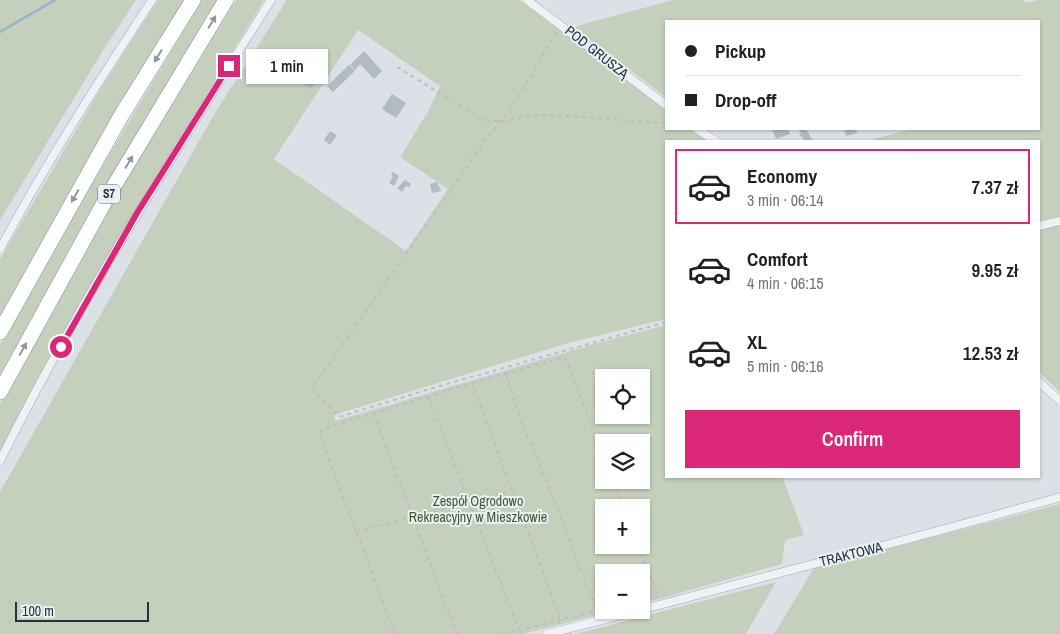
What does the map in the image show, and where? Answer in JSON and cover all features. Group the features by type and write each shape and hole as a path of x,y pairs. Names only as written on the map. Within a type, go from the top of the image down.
{"highway":[{"name":"S7","path":"0,332 121,116 193,0"},
{"name":"S7","path":"0,392 105,201 226,0"}],"street":[{"path":"0,249 50,162 152,0"},
{"path":"0,461 23,414 137,213 270,0"},
{"name":"POD GRUSZĄ","path":"527,0 665,104"},
{"path":"699,130 714,140"},
{"path":"1040,226 1060,221"},
{"path":"1040,383 1060,401"},
{"name":"TRAKTOWA","path":"650,608 911,540 1060,497"},
{"name":"TRAKTOWA","path":"546,634 605,619"}],"path":[{"path":"561,24 501,122 486,139 444,198 312,388 339,417 442,385 665,322"},
{"path":"397,68 480,118 491,122 501,122 542,114 665,123"},
{"path":"395,634 319,433 321,430 472,383 565,358 595,434"},
{"path":"506,374 525,432 532,445 595,605"},
{"path":"472,383 559,620"},
{"path":"428,396 519,630"},
{"path":"373,413 457,634"},
{"path":"356,532 512,490"},
{"path":"650,576 658,596 650,598"},
{"path":"503,634 595,611"}],"green space":[{"path":"0,0 136,0 107,44 0,220"},
{"path":"158,0 187,0 0,318 0,259 98,93"},
{"path":"202,0 220,0 80,232 0,376 0,345 67,225"},
{"path":"236,0 264,0 125,227 0,452 0,404 101,223"},
{"name":"Zespół Ogrodowo Rekreacyjny w Mieszkowie","path":"287,0 519,0 665,102 665,130 706,130 720,140 665,140 665,319 568,343 334,415 335,421 594,344 665,325 665,478 783,478 804,535 785,540 782,564 650,601 650,564 595,564 595,616 522,634 0,634 0,492 212,118","holes":["358,30 440,86 428,112 400,157 448,189 406,251 274,159"]},
{"path":"673,0 1024,0 1025,3 1038,0 1060,0 1060,216 1040,221 1040,140 870,140 909,130 1040,130 1040,20 665,20 665,96 573,27"},
{"path":"1060,222 1060,392 1040,373 1040,228"},
{"path":"1060,504 1060,634 774,634 814,568"},
{"path":"776,582 746,634 576,634 634,619 650,619 650,615"}],"building":[{"path":"364,51 382,71 374,79 360,64 355,70 350,65"},
{"path":"349,65 355,71 333,92 327,86"},
{"path":"305,74 316,81 311,89 300,82"},
{"path":"392,94 406,103 396,118 382,109"},
{"path":"772,130 788,130 790,134 776,139"},
{"path":"799,130 807,130 812,140 804,140 802,136 800,137 799,135 801,134"},
{"path":"844,130 856,130 857,133 846,136"},
{"path":"330,131 337,135 330,145 324,140"},
{"path":"393,172 399,176 394,186 389,183 393,177 391,175"},
{"path":"405,180 411,184 409,187 406,186 402,192 397,188"},
{"path":"437,182 441,191 432,193 430,184"}],"waterway":[{"path":"0,32 55,0"}],"route":[{"path":"61,347 137,213 229,66"}]}
